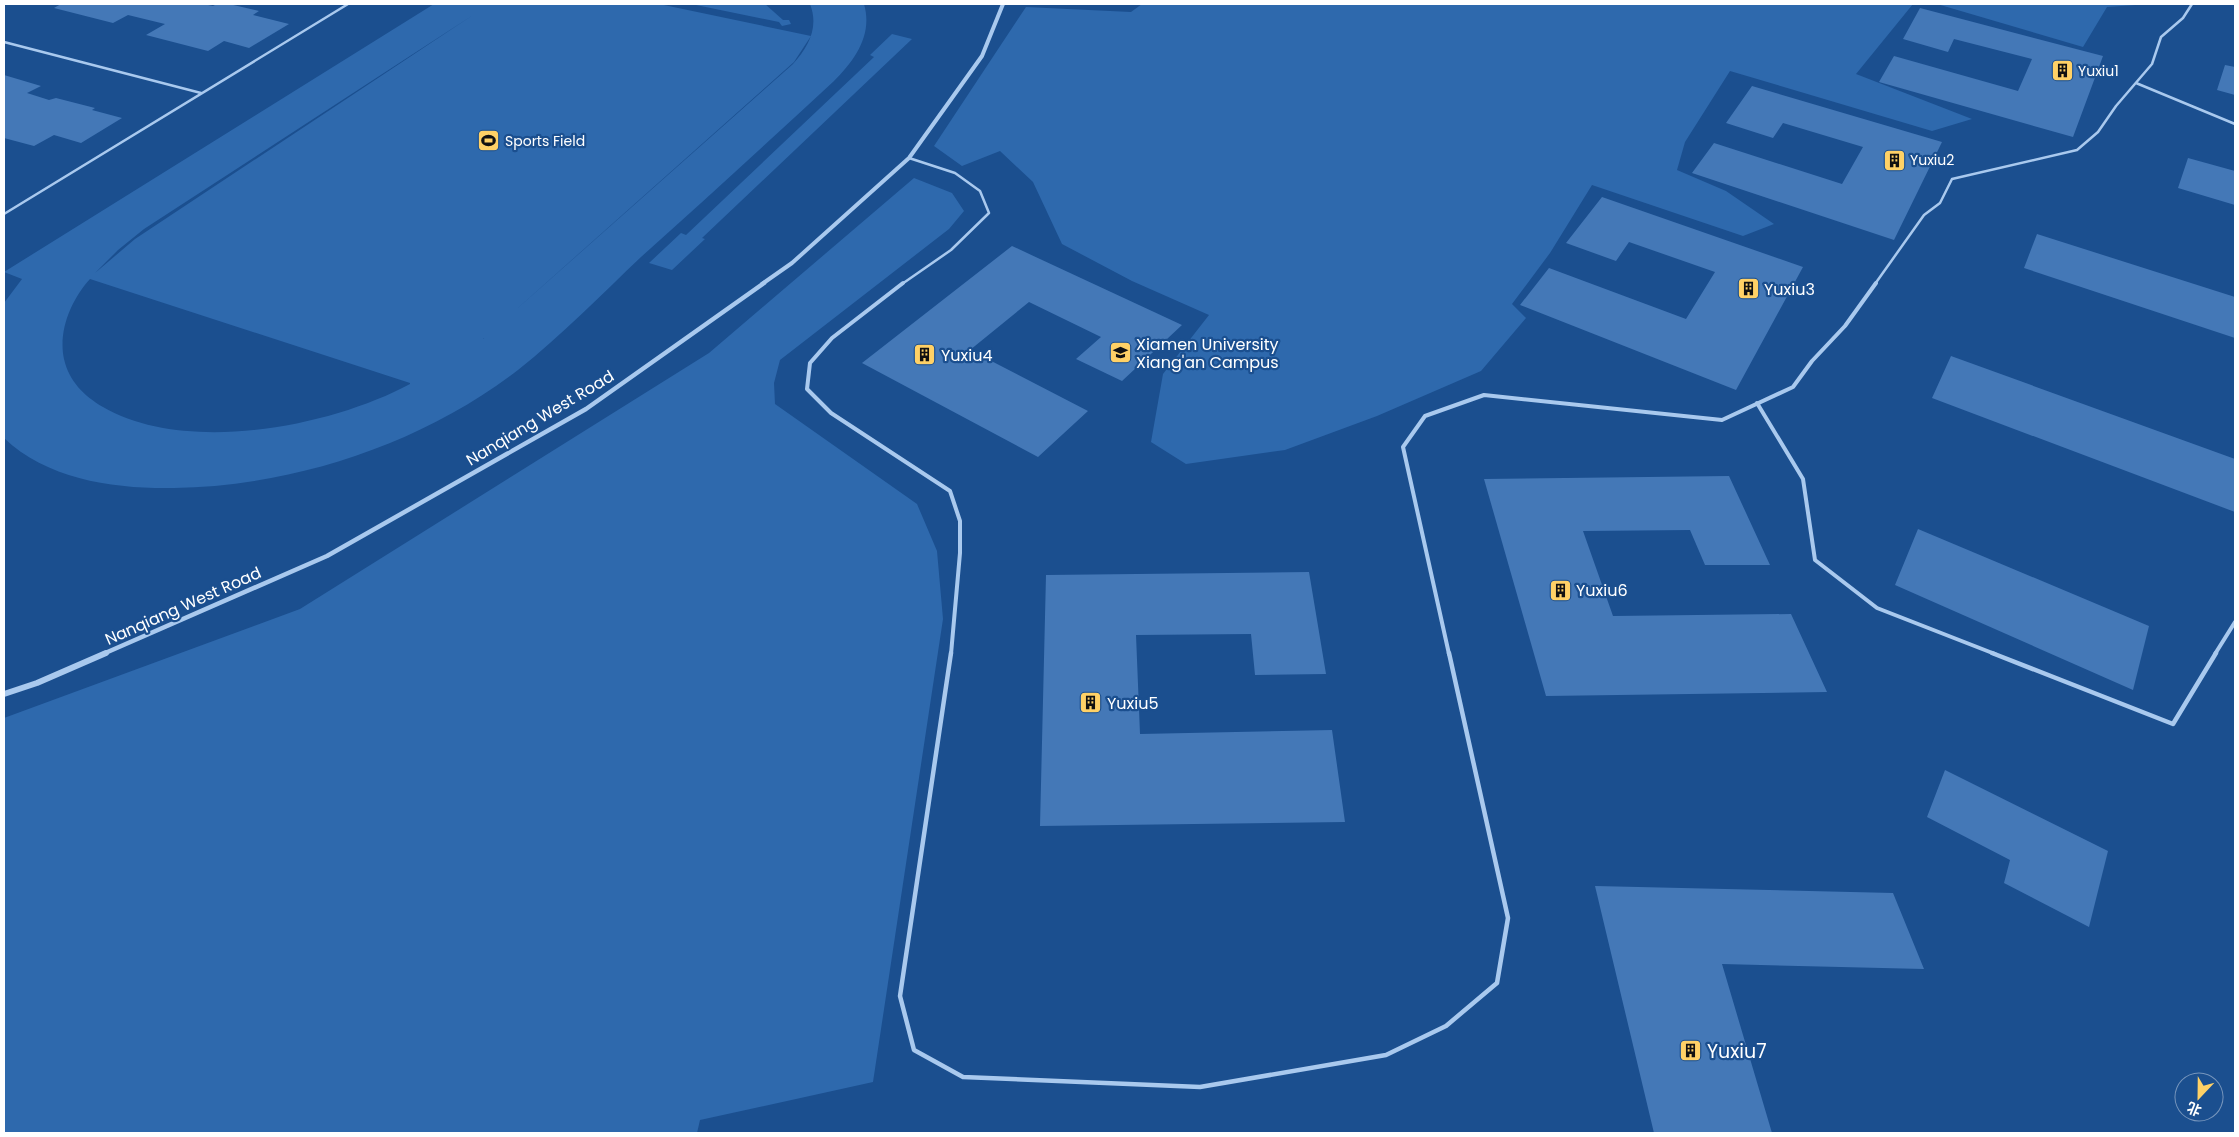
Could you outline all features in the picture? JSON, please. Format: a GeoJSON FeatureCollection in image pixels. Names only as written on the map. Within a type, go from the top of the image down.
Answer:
{"type":"FeatureCollection","features":[{"type":"Feature","properties":{"kind":"street","name":"Nanqiang West Road"},"geometry":{"type":"LineString","coordinates":[[4,694],[37,684],[327,556],[586,408],[792,263],[909,158],[982,56],[1002,4]]}},
{"type":"Feature","properties":{"kind":"lane"},"geometry":{"type":"LineString","coordinates":[[4,214],[348,4]]}},
{"type":"Feature","properties":{"kind":"lane"},"geometry":{"type":"LineString","coordinates":[[909,158],[955,174],[980,191],[989,213],[951,250],[832,338],[810,363],[807,388],[831,414],[950,490],[960,520],[960,553],[949,672],[900,996],[914,1050],[963,1077],[1200,1087],[1386,1055],[1446,1026],[1497,983],[1508,918],[1403,447],[1425,416],[1484,395],[1722,420],[1792,387],[1812,361],[1845,326],[1924,215],[1940,203],[1952,179],[2077,150],[2098,132],[2152,64],[2161,37],[2183,18],[2192,4]]}},
{"type":"Feature","properties":{"kind":"lane"},"geometry":{"type":"LineString","coordinates":[[4,42],[201,93]]}},
{"type":"Feature","properties":{"kind":"lane"},"geometry":{"type":"LineString","coordinates":[[2136,83],[2235,124]]}},
{"type":"Feature","properties":{"kind":"lane"},"geometry":{"type":"LineString","coordinates":[[1757,403],[1803,479],[1815,560],[1877,608],[2174,724],[2235,622]]}},
{"type":"Feature","properties":{"kind":"shaded area"},"geometry":{"type":"Polygon","coordinates":[[[434,4],[659,4],[811,36],[813,12],[810,4],[864,4],[866,26],[864,36],[855,56],[842,73],[550,343],[518,370],[481,396],[441,419],[399,439],[355,456],[311,469],[265,479],[220,485],[174,488],[129,487],[106,484],[62,473],[41,464],[4,438],[4,303],[22,279],[4,272],[434,4]],[[473,15],[144,229],[118,250],[95,273],[135,239],[473,15]],[[810,37],[794,62],[483,339],[793,64],[808,43],[810,37]],[[90,279],[77,296],[65,327],[63,348],[66,367],[78,387],[90,398],[103,407],[137,422],[175,430],[216,432],[258,430],[300,423],[340,412],[377,399],[410,384],[410,383],[90,279]]]}},
{"type":"Feature","properties":{"kind":"shaded area"},"geometry":{"type":"Polygon","coordinates":[[[765,4],[783,20],[789,20],[791,24],[782,26],[779,22],[696,5],[765,4]]]}},
{"type":"Feature","properties":{"kind":"shaded area"},"geometry":{"type":"Polygon","coordinates":[[[1142,4],[1913,4],[1856,74],[1972,119],[1932,131],[1730,71],[1685,142],[1677,170],[1726,191],[1774,224],[1743,236],[1592,185],[1550,253],[1512,304],[1526,318],[1481,371],[1377,416],[1285,450],[1186,464],[1151,442],[1163,374],[1209,315],[1132,281],[1062,244],[1033,182],[1000,151],[962,166],[934,146],[1026,7],[1131,12],[1142,4]]]}},
{"type":"Feature","properties":{"kind":"shaded area"},"geometry":{"type":"Polygon","coordinates":[[[1937,4],[2150,4],[2107,7],[2083,47],[1937,4]]]}},
{"type":"Feature","properties":{"kind":"shaded area"},"geometry":{"type":"Polygon","coordinates":[[[892,34],[912,39],[702,238],[705,239],[672,270],[649,263],[681,233],[686,235],[874,57],[870,55],[892,34]]]}},
{"type":"Feature","properties":{"kind":"shaded area"},"geometry":{"type":"Polygon","coordinates":[[[914,178],[952,193],[964,211],[949,229],[780,360],[774,383],[775,404],[917,504],[937,551],[943,619],[873,1082],[700,1120],[697,1133],[4,1133],[4,718],[300,609],[709,353],[914,178]]]}},
{"type":"Feature","properties":{"kind":"building"},"geometry":{"type":"Polygon","coordinates":[[[61,4],[203,4],[213,6],[229,4],[259,11],[253,15],[289,24],[249,48],[224,41],[208,51],[146,35],[165,24],[128,15],[113,23],[54,8],[61,4]]]}},
{"type":"Feature","properties":{"kind":"building","name":"Yuxiu1"},"geometry":{"type":"Polygon","coordinates":[[[1920,8],[2103,56],[2073,137],[1879,82],[1894,56],[2018,91],[2032,59],[1954,39],[1948,52],[1903,39],[1920,8]]]}},
{"type":"Feature","properties":{"kind":"building"},"geometry":{"type":"Polygon","coordinates":[[[2225,65],[2235,67],[2235,95],[2217,90],[2225,65]]]}},
{"type":"Feature","properties":{"kind":"building"},"geometry":{"type":"Polygon","coordinates":[[[4,75],[41,86],[27,93],[49,100],[56,98],[95,108],[92,110],[122,118],[81,143],[54,135],[34,146],[4,138],[4,75]]]}},
{"type":"Feature","properties":{"kind":"building","name":"Yuxiu2"},"geometry":{"type":"Polygon","coordinates":[[[1752,86],[1942,142],[1894,240],[1692,173],[1714,143],[1842,184],[1863,147],[1783,123],[1773,138],[1726,123],[1752,86]]]}},
{"type":"Feature","properties":{"kind":"building"},"geometry":{"type":"Polygon","coordinates":[[[2188,158],[2235,171],[2235,205],[2178,188],[2188,158]]]}},
{"type":"Feature","properties":{"kind":"building","name":"Yuxiu3"},"geometry":{"type":"Polygon","coordinates":[[[1602,197],[1803,267],[1736,390],[1520,305],[1549,268],[1686,319],[1715,272],[1629,242],[1616,261],[1566,243],[1602,197]]]}},
{"type":"Feature","properties":{"kind":"building"},"geometry":{"type":"Polygon","coordinates":[[[2037,234],[2235,297],[2235,338],[2024,268],[2037,234]]]}},
{"type":"Feature","properties":{"kind":"building","name":"Yuxiu4"},"geometry":{"type":"Polygon","coordinates":[[[1012,246],[1182,325],[1122,381],[1076,359],[1101,337],[1029,302],[970,350],[1088,411],[1038,457],[862,363],[1012,246]]]}},
{"type":"Feature","properties":{"kind":"building"},"geometry":{"type":"Polygon","coordinates":[[[1951,356],[2235,459],[2235,512],[1932,398],[1951,356]]]}},
{"type":"Feature","properties":{"kind":"building","name":"Yuxiu6"},"geometry":{"type":"Polygon","coordinates":[[[1729,476],[1770,565],[1705,565],[1690,530],[1583,531],[1613,616],[1791,614],[1827,692],[1546,696],[1484,479],[1729,476]]]}},
{"type":"Feature","properties":{"kind":"building"},"geometry":{"type":"Polygon","coordinates":[[[1918,529],[2149,626],[2133,690],[1895,585],[1918,529]]]}},
{"type":"Feature","properties":{"kind":"building","name":"Yuxiu5"},"geometry":{"type":"Polygon","coordinates":[[[1309,572],[1326,674],[1255,675],[1251,634],[1136,635],[1140,734],[1332,730],[1345,822],[1040,826],[1046,575],[1309,572]]]}},
{"type":"Feature","properties":{"kind":"building"},"geometry":{"type":"Polygon","coordinates":[[[1945,770],[2108,851],[2089,927],[2004,883],[2010,860],[1927,817],[1945,770]]]}},
{"type":"Feature","properties":{"kind":"building","name":"Yuxiu7"},"geometry":{"type":"Polygon","coordinates":[[[1595,886],[1893,893],[1924,969],[1722,964],[1772,1133],[1654,1133],[1595,886]]]}},
{"type":"Feature","properties":{"kind":"place","name":"Yuxiu1"},"geometry":{"type":"Point","coordinates":[2062,71]}},
{"type":"Feature","properties":{"kind":"place","name":"Sports Field"},"geometry":{"type":"Point","coordinates":[489,141]}},
{"type":"Feature","properties":{"kind":"place","name":"Yuxiu2"},"geometry":{"type":"Point","coordinates":[1894,160]}},
{"type":"Feature","properties":{"kind":"place","name":"Yuxiu3"},"geometry":{"type":"Point","coordinates":[1748,289]}},
{"type":"Feature","properties":{"kind":"place","name":"Xiamen University Xiang'an Campus"},"geometry":{"type":"Point","coordinates":[1120,353]}},
{"type":"Feature","properties":{"kind":"place","name":"Yuxiu4"},"geometry":{"type":"Point","coordinates":[925,355]}},
{"type":"Feature","properties":{"kind":"place","name":"Yuxiu6"},"geometry":{"type":"Point","coordinates":[1560,590]}},
{"type":"Feature","properties":{"kind":"place","name":"Yuxiu5"},"geometry":{"type":"Point","coordinates":[1091,703]}},
{"type":"Feature","properties":{"kind":"place","name":"Yuxiu7"},"geometry":{"type":"Point","coordinates":[1691,1051]}}]}
